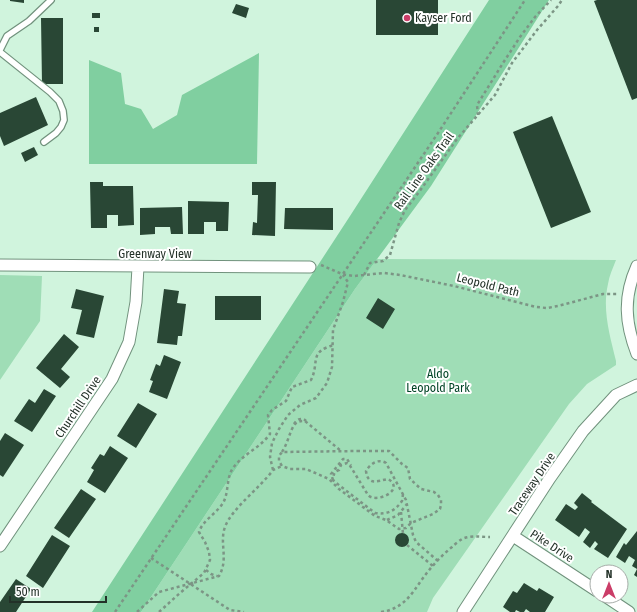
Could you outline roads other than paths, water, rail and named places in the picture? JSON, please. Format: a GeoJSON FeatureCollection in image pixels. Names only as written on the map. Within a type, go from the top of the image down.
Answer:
{"type":"FeatureCollection","features":[{"type":"Feature","properties":{"kind":"street","name":"Greenway View"},"geometry":{"type":"LineString","coordinates":[[0,265],[310,267]]}},
{"type":"Feature","properties":{"kind":"street","name":"Churchill Drive"},"geometry":{"type":"LineString","coordinates":[[0,546],[112,379],[129,342],[136,302],[138,266]]}},
{"type":"Feature","properties":{"kind":"street"},"geometry":{"type":"LineString","coordinates":[[637,266],[628,294],[626,314],[630,336],[637,354]]}},
{"type":"Feature","properties":{"kind":"street","name":"Traceway Drive"},"geometry":{"type":"LineString","coordinates":[[463,612],[583,431],[616,395],[637,385]]}},
{"type":"Feature","properties":{"kind":"street","name":"Pike Drive"},"geometry":{"type":"LineString","coordinates":[[513,536],[589,586]]}},
{"type":"Feature","properties":{"kind":"street"},"geometry":{"type":"LineString","coordinates":[[617,604],[629,612]]}},
{"type":"Feature","properties":{"kind":"lane"},"geometry":{"type":"LineString","coordinates":[[44,142],[56,133],[64,120],[63,111],[59,102],[50,92],[0,51],[7,36],[29,21],[51,0]]}},
{"type":"Feature","properties":{"kind":"place","name":"Kayser Ford"},"geometry":{"type":"Point","coordinates":[407,18]}},
{"type":"Feature","properties":{"kind":"park label","name":"Aldo Leopold Park"},"geometry":{"type":"Point","coordinates":[438,381]}}]}
